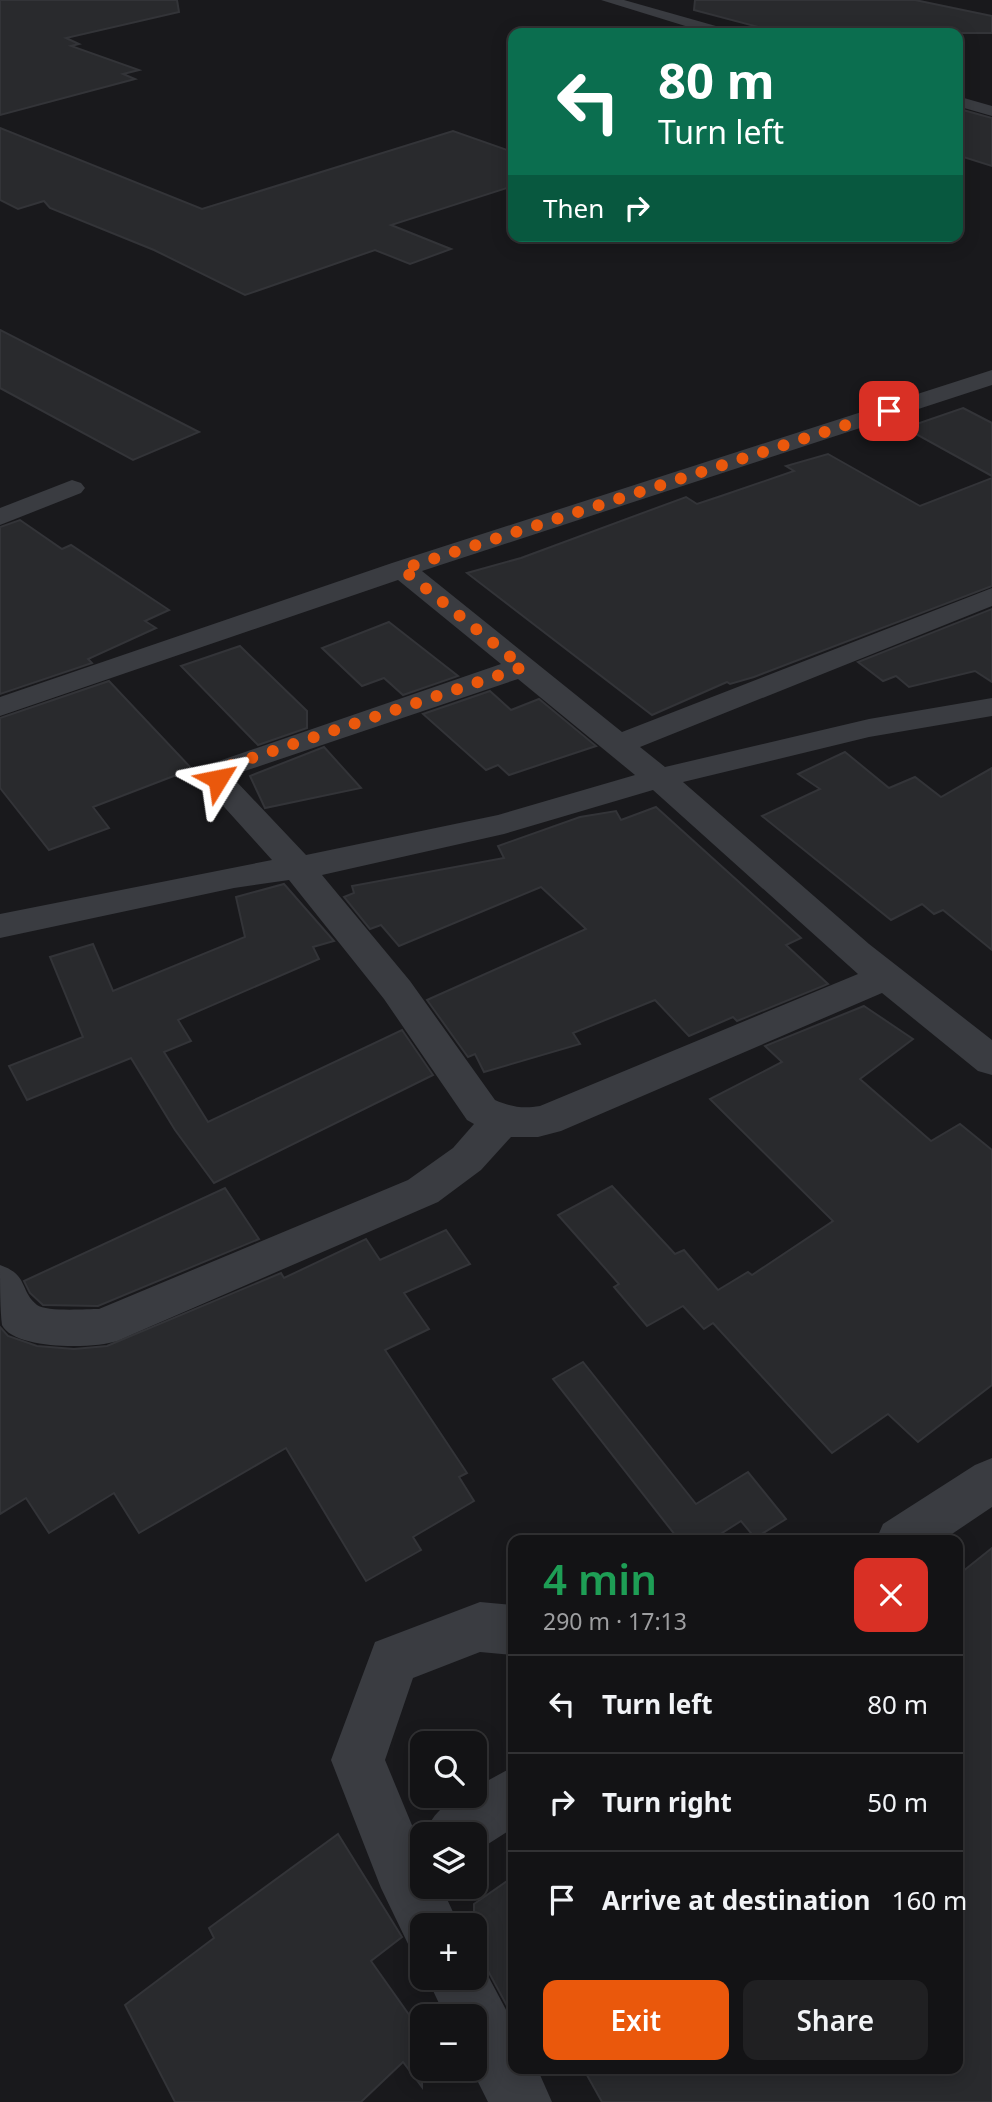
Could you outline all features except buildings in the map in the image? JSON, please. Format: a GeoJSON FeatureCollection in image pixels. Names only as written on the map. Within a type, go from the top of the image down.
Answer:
{"type":"FeatureCollection","features":[{"type":"Feature","properties":{"kind":"street"},"geometry":{"type":"LineString","coordinates":[[608,0],[706,28]]}},
{"type":"Feature","properties":{"kind":"street"},"geometry":{"type":"LineString","coordinates":[[963,103],[992,111]]}},
{"type":"Feature","properties":{"kind":"street"},"geometry":{"type":"LineString","coordinates":[[0,707],[402,569],[992,377]]}},
{"type":"Feature","properties":{"kind":"street"},"geometry":{"type":"LineString","coordinates":[[0,517],[72,488]]}},
{"type":"Feature","properties":{"kind":"street"},"geometry":{"type":"LineString","coordinates":[[402,569],[659,778],[888,977],[992,1061]]}},
{"type":"Feature","properties":{"kind":"street"},"geometry":{"type":"LineString","coordinates":[[618,745],[992,596]]}},
{"type":"Feature","properties":{"kind":"street"},"geometry":{"type":"LineString","coordinates":[[523,667],[231,765],[220,771],[218,779],[223,788],[298,868],[397,990],[481,1110],[501,1121],[525,1125],[547,1120],[823,1001],[888,977]]}},
{"type":"Feature","properties":{"kind":"street"},"geometry":{"type":"LineString","coordinates":[[0,926],[234,877],[298,868],[504,824],[659,778],[869,727],[992,707]]}},
{"type":"Feature","properties":{"kind":"street"},"geometry":{"type":"LineString","coordinates":[[0,1283],[21,1318],[45,1327],[102,1328],[375,1214],[423,1191],[467,1159],[501,1121]]}},
{"type":"Feature","properties":{"kind":"street"},"geometry":{"type":"LineString","coordinates":[[909,1535],[992,1480]]}},
{"type":"Feature","properties":{"kind":"street"},"geometry":{"type":"LineString","coordinates":[[410,1860],[358,1760],[393,1660],[480,1627],[508,1630]]}},
{"type":"Feature","properties":{"kind":"street"},"geometry":{"type":"LineString","coordinates":[[471,1822],[508,1798]]}},
{"type":"Feature","properties":{"kind":"street"},"geometry":{"type":"LineString","coordinates":[[463,1990],[521,2102]]}},
{"type":"Feature","properties":{"kind":"route"},"geometry":{"type":"LineString","coordinates":[[218,779],[220,771],[231,765],[523,667],[402,569],[889,411]]}}]}
